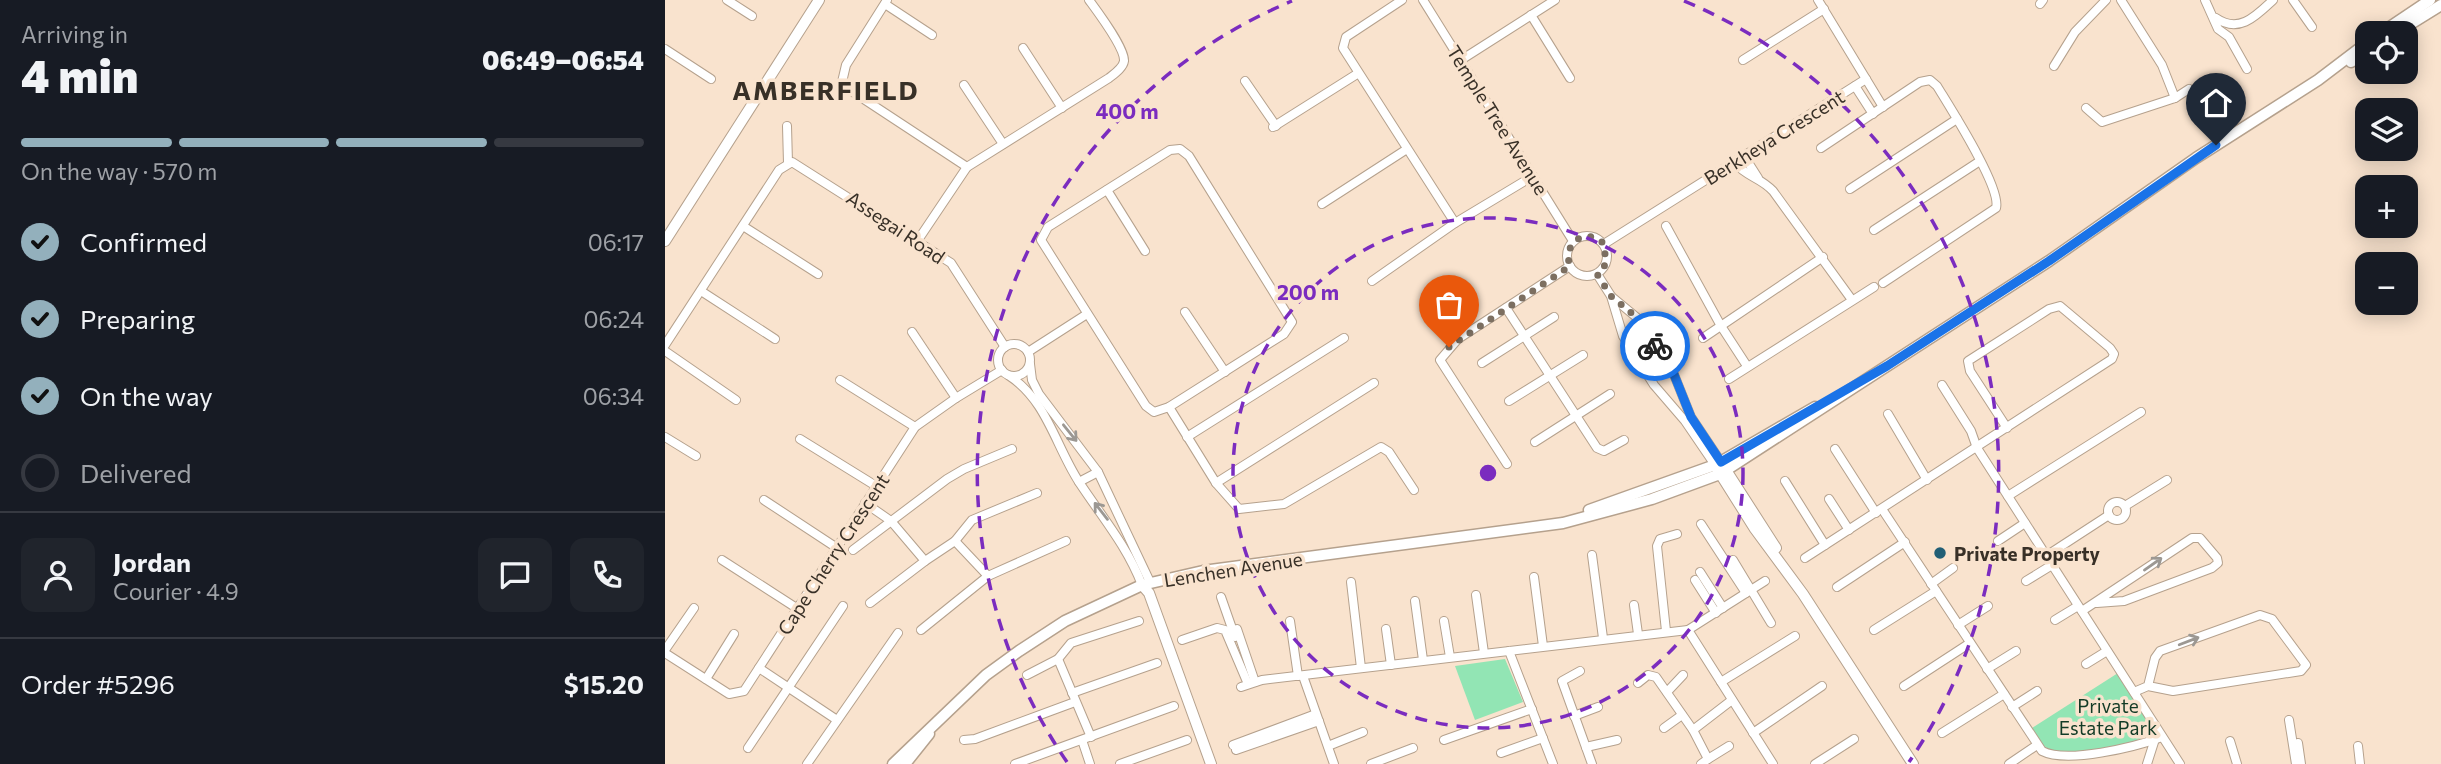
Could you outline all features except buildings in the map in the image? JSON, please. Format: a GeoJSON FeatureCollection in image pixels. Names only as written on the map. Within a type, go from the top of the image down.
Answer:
{"type":"FeatureCollection","features":[{"type":"Feature","properties":{"kind":"main road"},"geometry":{"type":"LineString","coordinates":[[2399,21],[2430,0]]}},
{"type":"Feature","properties":{"kind":"main road"},"geometry":{"type":"LineString","coordinates":[[2415,21],[2441,5]]}},
{"type":"Feature","properties":{"kind":"main road","name":"Lenchen Avenue"},"geometry":{"type":"LineString","coordinates":[[2318,80],[2355,52]]}},
{"type":"Feature","properties":{"kind":"main road","name":"Lenchen Avenue"},"geometry":{"type":"LineString","coordinates":[[893,764],[986,676],[1036,639],[1075,616],[1147,587],[1203,571],[1550,524],[1614,510],[1721,468],[1887,366],[2049,261],[2196,158],[2355,59]]}},
{"type":"Feature","properties":{"kind":"main road","name":"Lenchen Avenue"},"geometry":{"type":"LineString","coordinates":[[905,764],[951,707]]}},
{"type":"Feature","properties":{"kind":"street"},"geometry":{"type":"LineString","coordinates":[[727,0],[752,16]]}},
{"type":"Feature","properties":{"kind":"street"},"geometry":{"type":"LineString","coordinates":[[665,240],[819,0]]}},
{"type":"Feature","properties":{"kind":"street"},"geometry":{"type":"LineString","coordinates":[[918,240],[967,167],[1117,72],[1124,60],[1119,47],[1089,0]]}},
{"type":"Feature","properties":{"kind":"street"},"geometry":{"type":"LineString","coordinates":[[1402,0],[1345,39],[1343,48],[1357,74],[1455,223]]}},
{"type":"Feature","properties":{"kind":"street","name":"Temple Tree Avenue"},"geometry":{"type":"LineString","coordinates":[[1423,0],[1573,241]]}},
{"type":"Feature","properties":{"kind":"street"},"geometry":{"type":"LineString","coordinates":[[1461,60],[1555,0]]}},
{"type":"Feature","properties":{"kind":"street","name":"Berkheya Crescent"},"geometry":{"type":"LineString","coordinates":[[1604,244],[1866,79],[1818,0]]}},
{"type":"Feature","properties":{"kind":"street"},"geometry":{"type":"LineString","coordinates":[[2054,66],[2075,32],[2106,0]]}},
{"type":"Feature","properties":{"kind":"street"},"geometry":{"type":"LineString","coordinates":[[2121,0],[2162,65],[2175,98]]}},
{"type":"Feature","properties":{"kind":"street"},"geometry":{"type":"LineString","coordinates":[[2205,0],[2215,17],[2218,29],[2229,37],[2247,69]]}},
{"type":"Feature","properties":{"kind":"street"},"geometry":{"type":"LineString","coordinates":[[2215,17],[2235,24],[2255,16],[2273,0]]}},
{"type":"Feature","properties":{"kind":"street"},"geometry":{"type":"LineString","coordinates":[[2293,0],[2312,27]]}},
{"type":"Feature","properties":{"kind":"street"},"geometry":{"type":"LineString","coordinates":[[932,34],[886,2],[846,65],[842,78],[844,85],[967,167]]}},
{"type":"Feature","properties":{"kind":"street"},"geometry":{"type":"LineString","coordinates":[[1743,60],[1824,9]]}},
{"type":"Feature","properties":{"kind":"street"},"geometry":{"type":"LineString","coordinates":[[1531,16],[1570,78]]}},
{"type":"Feature","properties":{"kind":"street"},"geometry":{"type":"LineString","coordinates":[[2229,37],[2235,24]]}},
{"type":"Feature","properties":{"kind":"street"},"geometry":{"type":"LineString","coordinates":[[1023,48],[1062,108]]}},
{"type":"Feature","properties":{"kind":"street"},"geometry":{"type":"LineString","coordinates":[[665,49],[711,79]]}},
{"type":"Feature","properties":{"kind":"street"},"geometry":{"type":"LineString","coordinates":[[1245,81],[1274,127],[1357,74]]}},
{"type":"Feature","properties":{"kind":"street"},"geometry":{"type":"LineString","coordinates":[[1866,79],[1883,107]]}},
{"type":"Feature","properties":{"kind":"street"},"geometry":{"type":"LineString","coordinates":[[1821,148],[1920,82],[1930,80],[1957,118],[1980,160],[1997,199],[1996,208],[1883,283]]}},
{"type":"Feature","properties":{"kind":"street"},"geometry":{"type":"LineString","coordinates":[[964,85],[1003,144]]}},
{"type":"Feature","properties":{"kind":"street"},"geometry":{"type":"LineString","coordinates":[[1855,86],[1873,114]]}},
{"type":"Feature","properties":{"kind":"street"},"geometry":{"type":"LineString","coordinates":[[2085,108],[2102,122],[2175,98],[2189,89]]}},
{"type":"Feature","properties":{"kind":"street"},"geometry":{"type":"LineString","coordinates":[[1850,189],[1957,118]]}},
{"type":"Feature","properties":{"kind":"street"},"geometry":{"type":"LineString","coordinates":[[665,345],[779,170],[790,162],[787,126]]}},
{"type":"Feature","properties":{"kind":"street"},"geometry":{"type":"LineString","coordinates":[[1180,149],[1189,156],[1291,320],[1287,332],[1169,407],[1157,412],[1146,406],[1042,244],[1041,237],[1048,227],[1107,190],[1170,150],[1180,149]]}},
{"type":"Feature","properties":{"kind":"street"},"geometry":{"type":"LineString","coordinates":[[1322,204],[1407,149]]}},
{"type":"Feature","properties":{"kind":"street"},"geometry":{"type":"LineString","coordinates":[[1744,156],[1758,178],[1773,191],[1823,257],[1852,300]]}},
{"type":"Feature","properties":{"kind":"street"},"geometry":{"type":"LineString","coordinates":[[1874,230],[1980,160]]}},
{"type":"Feature","properties":{"kind":"street","name":"Assegai Road"},"geometry":{"type":"LineString","coordinates":[[790,162],[918,240],[956,269],[1005,347]]}},
{"type":"Feature","properties":{"kind":"street"},"geometry":{"type":"LineString","coordinates":[[1734,162],[1745,175],[1758,178]]}},
{"type":"Feature","properties":{"kind":"street"},"geometry":{"type":"LineString","coordinates":[[1371,281],[1455,223],[1533,176]]}},
{"type":"Feature","properties":{"kind":"street"},"geometry":{"type":"LineString","coordinates":[[1107,190],[1145,251]]}},
{"type":"Feature","properties":{"kind":"street"},"geometry":{"type":"LineString","coordinates":[[743,226],[818,274]]}},
{"type":"Feature","properties":{"kind":"street"},"geometry":{"type":"LineString","coordinates":[[1666,226],[1721,326],[1747,366]]}},
{"type":"Feature","properties":{"kind":"street"},"geometry":{"type":"LineString","coordinates":[[1584,236],[1594,237],[1604,244],[1606,264],[1597,274],[1579,275],[1570,266],[1568,250],[1573,241],[1584,236]]}},
{"type":"Feature","properties":{"kind":"street"},"geometry":{"type":"LineString","coordinates":[[1703,338],[1823,257]]}},
{"type":"Feature","properties":{"kind":"street"},"geometry":{"type":"LineString","coordinates":[[1507,464],[1440,360],[1454,341],[1570,266]]}},
{"type":"Feature","properties":{"kind":"street"},"geometry":{"type":"LineString","coordinates":[[1597,274],[1611,296],[1620,331],[1645,370],[1721,468]]}},
{"type":"Feature","properties":{"kind":"street"},"geometry":{"type":"LineString","coordinates":[[1729,379],[1874,287]]}},
{"type":"Feature","properties":{"kind":"street"},"geometry":{"type":"LineString","coordinates":[[701,291],[775,339]]}},
{"type":"Feature","properties":{"kind":"street"},"geometry":{"type":"LineString","coordinates":[[1611,296],[1638,317],[1673,372],[1691,417],[1755,529],[1803,594],[1913,764]]}},
{"type":"Feature","properties":{"kind":"street"},"geometry":{"type":"LineString","coordinates":[[1805,558],[1977,448],[2114,357],[2111,348],[2060,306],[2049,309],[1968,361],[1970,372],[2007,428]]}},
{"type":"Feature","properties":{"kind":"street"},"geometry":{"type":"LineString","coordinates":[[1506,308],[1600,450],[1624,440]]}},
{"type":"Feature","properties":{"kind":"street"},"geometry":{"type":"LineString","coordinates":[[1185,312],[1225,372]]}},
{"type":"Feature","properties":{"kind":"street"},"geometry":{"type":"LineString","coordinates":[[1028,352],[1087,314]]}},
{"type":"Feature","properties":{"kind":"street"},"geometry":{"type":"LineString","coordinates":[[1482,363],[1554,317]]}},
{"type":"Feature","properties":{"kind":"street"},"geometry":{"type":"LineString","coordinates":[[912,332],[955,398]]}},
{"type":"Feature","properties":{"kind":"street"},"geometry":{"type":"LineString","coordinates":[[1630,346],[1648,334]]}},
{"type":"Feature","properties":{"kind":"street"},"geometry":{"type":"LineString","coordinates":[[1187,437],[1344,338]]}},
{"type":"Feature","properties":{"kind":"street"},"geometry":{"type":"LineString","coordinates":[[1147,587],[1116,532],[1079,482],[1033,395],[1005,372],[999,358],[1005,347],[1020,345],[1028,352],[1032,380],[1039,394],[1098,471],[1147,587],[1211,764]]}},
{"type":"Feature","properties":{"kind":"street"},"geometry":{"type":"LineString","coordinates":[[665,351],[736,400]]}},
{"type":"Feature","properties":{"kind":"street"},"geometry":{"type":"LineString","coordinates":[[1509,401],[1583,355]]}},
{"type":"Feature","properties":{"kind":"street"},"geometry":{"type":"LineString","coordinates":[[1645,370],[1663,358]]}},
{"type":"Feature","properties":{"kind":"street"},"geometry":{"type":"LineString","coordinates":[[1005,372],[1024,373],[1030,364]]}},
{"type":"Feature","properties":{"kind":"street","name":"Cape Cherry Crescent"},"geometry":{"type":"LineString","coordinates":[[665,651],[729,694],[737,694],[745,689],[915,427],[955,398],[1005,372]]}},
{"type":"Feature","properties":{"kind":"street"},"geometry":{"type":"LineString","coordinates":[[840,380],[915,427]]}},
{"type":"Feature","properties":{"kind":"street"},"geometry":{"type":"LineString","coordinates":[[1216,483],[1374,383]]}},
{"type":"Feature","properties":{"kind":"street"},"geometry":{"type":"LineString","coordinates":[[1942,384],[1971,431],[1977,448],[2134,692],[2159,738],[2180,764]]}},
{"type":"Feature","properties":{"kind":"street"},"geometry":{"type":"LineString","coordinates":[[1535,442],[1610,394]]}},
{"type":"Feature","properties":{"kind":"street"},"geometry":{"type":"LineString","coordinates":[[1169,407],[1216,483],[1239,509],[1281,505],[1373,449],[1383,447],[1414,490]]}},
{"type":"Feature","properties":{"kind":"street"},"geometry":{"type":"LineString","coordinates":[[2008,496],[2141,412]]}},
{"type":"Feature","properties":{"kind":"street"},"geometry":{"type":"LineString","coordinates":[[1888,414],[1927,480]]}},
{"type":"Feature","properties":{"kind":"street"},"geometry":{"type":"LineString","coordinates":[[665,437],[696,457]]}},
{"type":"Feature","properties":{"kind":"street"},"geometry":{"type":"LineString","coordinates":[[800,439],[876,486]]}},
{"type":"Feature","properties":{"kind":"street"},"geometry":{"type":"LineString","coordinates":[[853,550],[964,469],[1012,449]]}},
{"type":"Feature","properties":{"kind":"street"},"geometry":{"type":"LineString","coordinates":[[1835,449],[1879,511],[1905,542],[2037,746],[2055,758],[2074,760],[2128,749],[2159,738]]}},
{"type":"Feature","properties":{"kind":"street"},"geometry":{"type":"LineString","coordinates":[[1079,482],[1098,471]]}},
{"type":"Feature","properties":{"kind":"street"},"geometry":{"type":"LineString","coordinates":[[2046,556],[2109,515],[2111,503],[2120,502],[2125,506],[2167,480]]}},
{"type":"Feature","properties":{"kind":"street"},"geometry":{"type":"LineString","coordinates":[[1785,481],[1825,545]]}},
{"type":"Feature","properties":{"kind":"street"},"geometry":{"type":"LineString","coordinates":[[870,603],[955,541],[977,517],[1037,493]]}},
{"type":"Feature","properties":{"kind":"street"},"geometry":{"type":"LineString","coordinates":[[1829,499],[1849,530]]}},
{"type":"Feature","properties":{"kind":"street"},"geometry":{"type":"LineString","coordinates":[[764,500],[837,548]]}},
{"type":"Feature","properties":{"kind":"street"},"geometry":{"type":"LineString","coordinates":[[866,503],[891,521],[925,561]]}},
{"type":"Feature","properties":{"kind":"street"},"geometry":{"type":"LineString","coordinates":[[1998,541],[2025,523]]}},
{"type":"Feature","properties":{"kind":"street"},"geometry":{"type":"LineString","coordinates":[[1701,524],[1771,623]]}},
{"type":"Feature","properties":{"kind":"street"},"geometry":{"type":"LineString","coordinates":[[1665,631],[1657,546],[1660,539],[1677,534]]}},
{"type":"Feature","properties":{"kind":"street"},"geometry":{"type":"LineString","coordinates":[[2055,620],[2097,603],[2192,538],[2200,538],[2217,558],[2214,567],[2186,578],[2124,601],[2097,603]]}},
{"type":"Feature","properties":{"kind":"street"},"geometry":{"type":"LineString","coordinates":[[955,541],[988,576]]}},
{"type":"Feature","properties":{"kind":"street"},"geometry":{"type":"LineString","coordinates":[[921,630],[988,576],[1066,541]]}},
{"type":"Feature","properties":{"kind":"street"},"geometry":{"type":"LineString","coordinates":[[1837,587],[1905,542]]}},
{"type":"Feature","properties":{"kind":"street"},"geometry":{"type":"LineString","coordinates":[[1595,559],[1606,638]]}},
{"type":"Feature","properties":{"kind":"street"},"geometry":{"type":"LineString","coordinates":[[722,560],[798,609]]}},
{"type":"Feature","properties":{"kind":"street"},"geometry":{"type":"LineString","coordinates":[[1733,560],[1749,591]]}},
{"type":"Feature","properties":{"kind":"street"},"geometry":{"type":"LineString","coordinates":[[2027,581],[2052,565]]}},
{"type":"Feature","properties":{"kind":"street"},"geometry":{"type":"LineString","coordinates":[[1874,630],[1933,587],[1953,568]]}},
{"type":"Feature","properties":{"kind":"street"},"geometry":{"type":"LineString","coordinates":[[1655,569],[1665,631]]}},
{"type":"Feature","properties":{"kind":"street"},"geometry":{"type":"LineString","coordinates":[[1700,572],[1720,611]]}},
{"type":"Feature","properties":{"kind":"street"},"geometry":{"type":"LineString","coordinates":[[1534,577],[1543,646]]}},
{"type":"Feature","properties":{"kind":"street"},"geometry":{"type":"LineString","coordinates":[[1695,580],[1720,611]]}},
{"type":"Feature","properties":{"kind":"street"},"geometry":{"type":"LineString","coordinates":[[1249,684],[1423,660],[1688,630],[1765,581]]}},
{"type":"Feature","properties":{"kind":"street"},"geometry":{"type":"LineString","coordinates":[[1351,582],[1361,668]]}},
{"type":"Feature","properties":{"kind":"street"},"geometry":{"type":"LineString","coordinates":[[1476,595],[1486,653]]}},
{"type":"Feature","properties":{"kind":"street"},"geometry":{"type":"LineString","coordinates":[[1221,597],[1249,684]]}},
{"type":"Feature","properties":{"kind":"street"},"geometry":{"type":"LineString","coordinates":[[1415,601],[1423,660]]}},
{"type":"Feature","properties":{"kind":"street"},"geometry":{"type":"LineString","coordinates":[[1635,605],[1638,634]]}},
{"type":"Feature","properties":{"kind":"street"},"geometry":{"type":"LineString","coordinates":[[748,748],[843,606]]}},
{"type":"Feature","properties":{"kind":"street"},"geometry":{"type":"LineString","coordinates":[[1958,625],[1988,606]]}},
{"type":"Feature","properties":{"kind":"street"},"geometry":{"type":"LineString","coordinates":[[665,651],[694,608]]}},
{"type":"Feature","properties":{"kind":"street"},"geometry":{"type":"LineString","coordinates":[[1483,611],[1486,653]]}},
{"type":"Feature","properties":{"kind":"street"},"geometry":{"type":"LineString","coordinates":[[2134,692],[2148,686],[2173,691],[2301,671],[2306,664],[2272,619],[2260,615],[2160,651],[2155,658],[2148,686]]}},
{"type":"Feature","properties":{"kind":"street"},"geometry":{"type":"LineString","coordinates":[[1232,616],[1249,684]]}},
{"type":"Feature","properties":{"kind":"street"},"geometry":{"type":"LineString","coordinates":[[665,642],[681,617]]}},
{"type":"Feature","properties":{"kind":"street"},"geometry":{"type":"LineString","coordinates":[[1027,675],[1058,659],[1071,643],[1139,621]]}},
{"type":"Feature","properties":{"kind":"street"},"geometry":{"type":"LineString","coordinates":[[1290,621],[1300,676],[1334,764]]}},
{"type":"Feature","properties":{"kind":"street"},"geometry":{"type":"LineString","coordinates":[[1444,621],[1450,657]]}},
{"type":"Feature","properties":{"kind":"street"},"geometry":{"type":"LineString","coordinates":[[1182,640],[1217,628],[1225,629],[1249,684]]}},
{"type":"Feature","properties":{"kind":"street"},"geometry":{"type":"LineString","coordinates":[[1386,629],[1391,664]]}},
{"type":"Feature","properties":{"kind":"street"},"geometry":{"type":"LineString","coordinates":[[1688,630],[1773,764]]}},
{"type":"Feature","properties":{"kind":"street"},"geometry":{"type":"LineString","coordinates":[[807,764],[898,633]]}},
{"type":"Feature","properties":{"kind":"street"},"geometry":{"type":"LineString","coordinates":[[706,679],[734,634]]}},
{"type":"Feature","properties":{"kind":"street"},"geometry":{"type":"LineString","coordinates":[[1721,682],[1795,636]]}},
{"type":"Feature","properties":{"kind":"street"},"geometry":{"type":"LineString","coordinates":[[1904,686],[1970,643]]}},
{"type":"Feature","properties":{"kind":"street"},"geometry":{"type":"LineString","coordinates":[[1510,651],[1553,764]]}},
{"type":"Feature","properties":{"kind":"street"},"geometry":{"type":"LineString","coordinates":[[1987,669],[2016,651]]}},
{"type":"Feature","properties":{"kind":"street"},"geometry":{"type":"LineString","coordinates":[[2086,664],[2107,651]]}},
{"type":"Feature","properties":{"kind":"street"},"geometry":{"type":"LineString","coordinates":[[1058,659],[1074,698],[1086,738],[1090,764]]}},
{"type":"Feature","properties":{"kind":"street"},"geometry":{"type":"LineString","coordinates":[[964,740],[975,739],[1157,663]]}},
{"type":"Feature","properties":{"kind":"street"},"geometry":{"type":"LineString","coordinates":[[759,668],[837,720]]}},
{"type":"Feature","properties":{"kind":"street"},"geometry":{"type":"LineString","coordinates":[[1580,671],[1562,681],[1592,764]]}},
{"type":"Feature","properties":{"kind":"street"},"geometry":{"type":"LineString","coordinates":[[1638,683],[1651,675],[1667,692],[1693,730],[1705,762],[1729,746]]}},
{"type":"Feature","properties":{"kind":"street"},"geometry":{"type":"LineString","coordinates":[[1667,692],[1683,675]]}},
{"type":"Feature","properties":{"kind":"street"},"geometry":{"type":"LineString","coordinates":[[1753,733],[1822,686]]}},
{"type":"Feature","properties":{"kind":"street"},"geometry":{"type":"LineString","coordinates":[[2012,707],[2037,691]]}},
{"type":"Feature","properties":{"kind":"street"},"geometry":{"type":"LineString","coordinates":[[1943,733],[2004,694]]}},
{"type":"Feature","properties":{"kind":"street"},"geometry":{"type":"LineString","coordinates":[[1693,730],[1732,701]]}},
{"type":"Feature","properties":{"kind":"street"},"geometry":{"type":"LineString","coordinates":[[1015,764],[1174,706]]}},
{"type":"Feature","properties":{"kind":"street"},"geometry":{"type":"LineString","coordinates":[[1574,716],[1598,707]]}},
{"type":"Feature","properties":{"kind":"street"},"geometry":{"type":"LineString","coordinates":[[1444,740],[1532,709]]}},
{"type":"Feature","properties":{"kind":"street"},"geometry":{"type":"LineString","coordinates":[[1664,728],[1682,715]]}},
{"type":"Feature","properties":{"kind":"street"},"geometry":{"type":"LineString","coordinates":[[1288,736],[1319,720]]}},
{"type":"Feature","properties":{"kind":"street"},"geometry":{"type":"LineString","coordinates":[[1234,748],[1319,720]]}},
{"type":"Feature","properties":{"kind":"street"},"geometry":{"type":"LineString","coordinates":[[2289,720],[2296,764]]}},
{"type":"Feature","properties":{"kind":"street"},"geometry":{"type":"LineString","coordinates":[[1328,746],[1363,732]]}},
{"type":"Feature","properties":{"kind":"street"},"geometry":{"type":"LineString","coordinates":[[1501,753],[1543,738]]}},
{"type":"Feature","properties":{"kind":"street"},"geometry":{"type":"LineString","coordinates":[[2147,764],[2159,738]]}},
{"type":"Feature","properties":{"kind":"street"},"geometry":{"type":"LineString","coordinates":[[1815,764],[1854,739]]}},
{"type":"Feature","properties":{"kind":"street"},"geometry":{"type":"LineString","coordinates":[[1120,764],[1187,740]]}},
{"type":"Feature","properties":{"kind":"street"},"geometry":{"type":"LineString","coordinates":[[1586,747],[1617,740]]}},
{"type":"Feature","properties":{"kind":"street"},"geometry":{"type":"LineString","coordinates":[[2230,741],[2237,764]]}},
{"type":"Feature","properties":{"kind":"street"},"geometry":{"type":"LineString","coordinates":[[2298,744],[2301,764]]}},
{"type":"Feature","properties":{"kind":"street"},"geometry":{"type":"LineString","coordinates":[[2009,764],[2037,746]]}},
{"type":"Feature","properties":{"kind":"street"},"geometry":{"type":"LineString","coordinates":[[2358,746],[2361,764]]}},
{"type":"Feature","properties":{"kind":"street"},"geometry":{"type":"LineString","coordinates":[[1371,764],[1413,748]]}},
{"type":"Feature","properties":{"kind":"green space"},"geometry":{"type":"Polygon","coordinates":[[[1505,659],[1523,702],[1475,720],[1455,666],[1505,659]]]}},
{"type":"Feature","properties":{"kind":"green space","name":"Private Estate Park"},"geometry":{"type":"Polygon","coordinates":[[[2118,673],[2149,722],[2146,735],[2113,747],[2083,751],[2057,751],[2044,746],[2032,728],[2118,673]]]}},
{"type":"Feature","properties":{"kind":"way so far"},"geometry":{"type":"LineString","coordinates":[[1449,347],[1570,266],[1568,250],[1573,241],[1584,236],[1594,237],[1604,244],[1608,257],[1606,264],[1597,274],[1611,296],[1640,320],[1655,346]]}},
{"type":"Feature","properties":{"kind":"place","name":"Private Property"},"geometry":{"type":"Point","coordinates":[1940,553]}},
{"type":"Feature","properties":{"kind":"district","name":"AMBERFIELD"},"geometry":{"type":"Point","coordinates":[826,89]}},
{"type":"Feature","properties":{"kind":"route"},"geometry":{"type":"LineString","coordinates":[[1655,346],[1673,372],[1691,417],[1721,462],[1887,366],[2049,261],[2216,145]]}}]}
